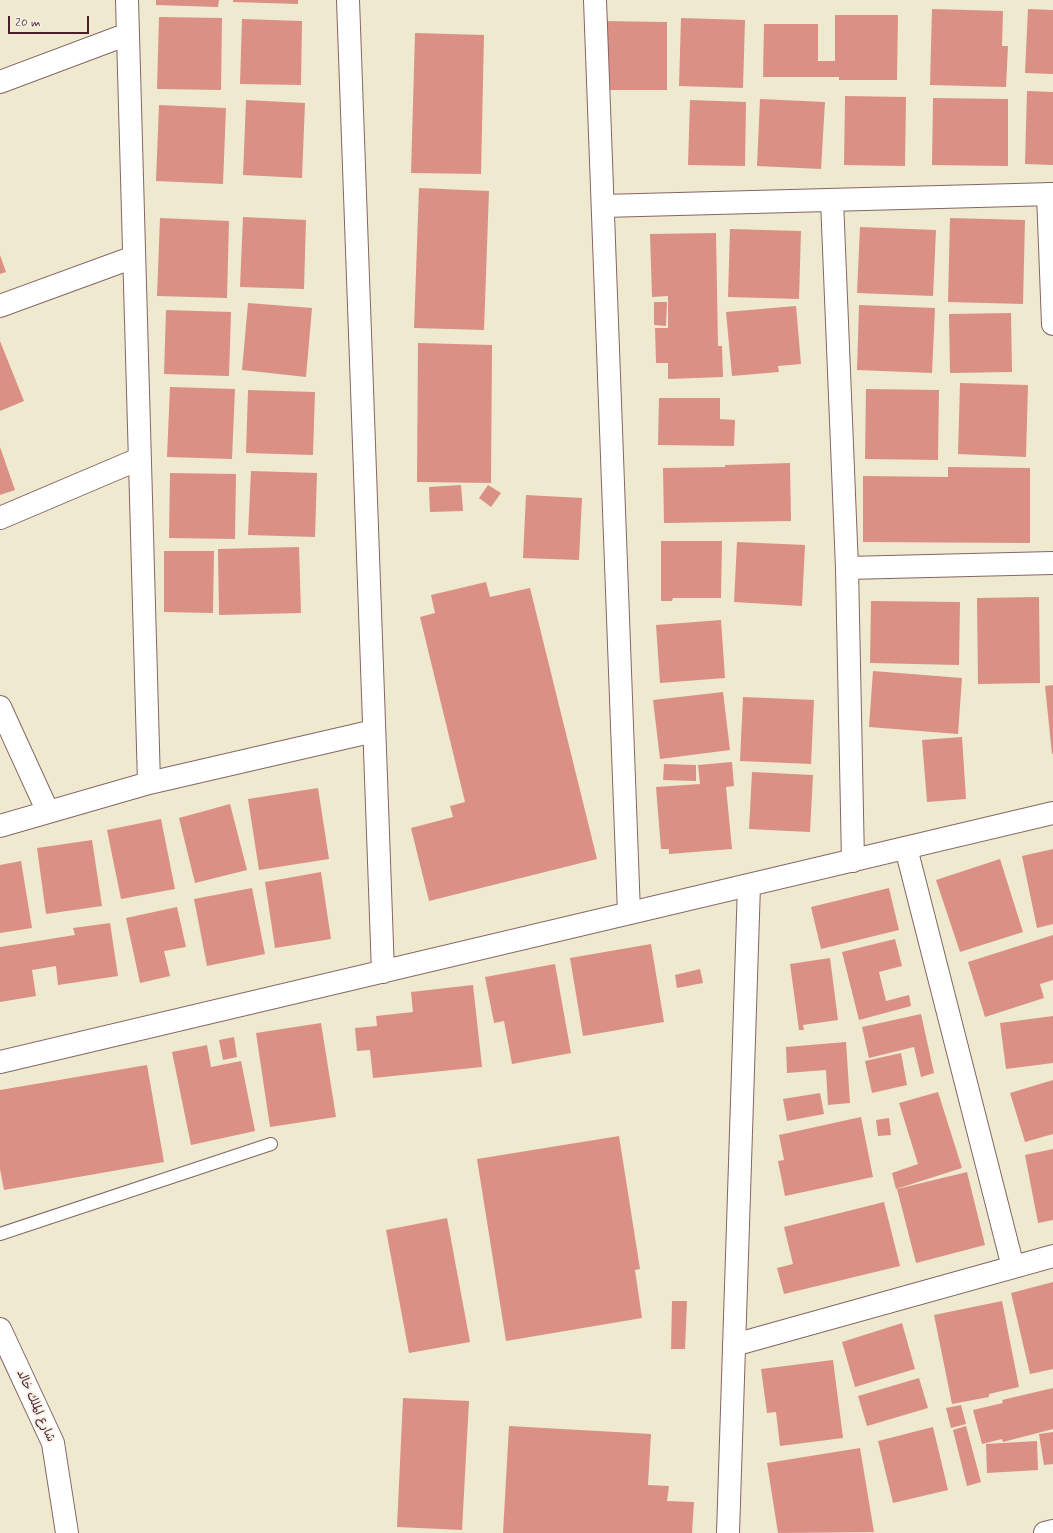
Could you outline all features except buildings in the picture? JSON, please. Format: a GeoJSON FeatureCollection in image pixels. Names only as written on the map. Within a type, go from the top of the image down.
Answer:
{"type":"FeatureCollection","features":[{"type":"Feature","properties":{"kind":"street"},"geometry":{"type":"LineString","coordinates":[[127,0],[149,783]]}},
{"type":"Feature","properties":{"kind":"street"},"geometry":{"type":"LineString","coordinates":[[348,0],[383,972]]}},
{"type":"Feature","properties":{"kind":"street"},"geometry":{"type":"LineString","coordinates":[[595,0],[629,913]]}},
{"type":"Feature","properties":{"kind":"street"},"geometry":{"type":"LineString","coordinates":[[0,82],[128,34]]}},
{"type":"Feature","properties":{"kind":"street"},"geometry":{"type":"LineString","coordinates":[[603,206],[1050,194],[1053,324]]}},
{"type":"Feature","properties":{"kind":"street"},"geometry":{"type":"LineString","coordinates":[[832,200],[847,568],[853,861]]}},
{"type":"Feature","properties":{"kind":"street"},"geometry":{"type":"LineString","coordinates":[[0,306],[134,258]]}},
{"type":"Feature","properties":{"kind":"street"},"geometry":{"type":"LineString","coordinates":[[0,518],[139,459]]}},
{"type":"Feature","properties":{"kind":"street"},"geometry":{"type":"LineString","coordinates":[[847,568],[1053,563]]}},
{"type":"Feature","properties":{"kind":"street"},"geometry":{"type":"LineString","coordinates":[[0,707],[48,812]]}},
{"type":"Feature","properties":{"kind":"street"},"geometry":{"type":"LineString","coordinates":[[0,826],[149,783],[374,731]]}},
{"type":"Feature","properties":{"kind":"street"},"geometry":{"type":"LineString","coordinates":[[0,1062],[1053,813]]}},
{"type":"Feature","properties":{"kind":"street"},"geometry":{"type":"LineString","coordinates":[[906,848],[1013,1267]]}},
{"type":"Feature","properties":{"kind":"street"},"geometry":{"type":"LineString","coordinates":[[728,1533],[749,885]]}},
{"type":"Feature","properties":{"kind":"street"},"geometry":{"type":"LineString","coordinates":[[734,1345],[1053,1256]]}},
{"type":"Feature","properties":{"kind":"street","name":"شارع الملك خالد"},"geometry":{"type":"LineString","coordinates":[[0,1329],[53,1442],[67,1533]]}},
{"type":"Feature","properties":{"kind":"street"},"geometry":{"type":"LineString","coordinates":[[1045,1533],[1053,1531]]}},
{"type":"Feature","properties":{"kind":"lane"},"geometry":{"type":"LineString","coordinates":[[0,1234],[271,1144]]}}]}
